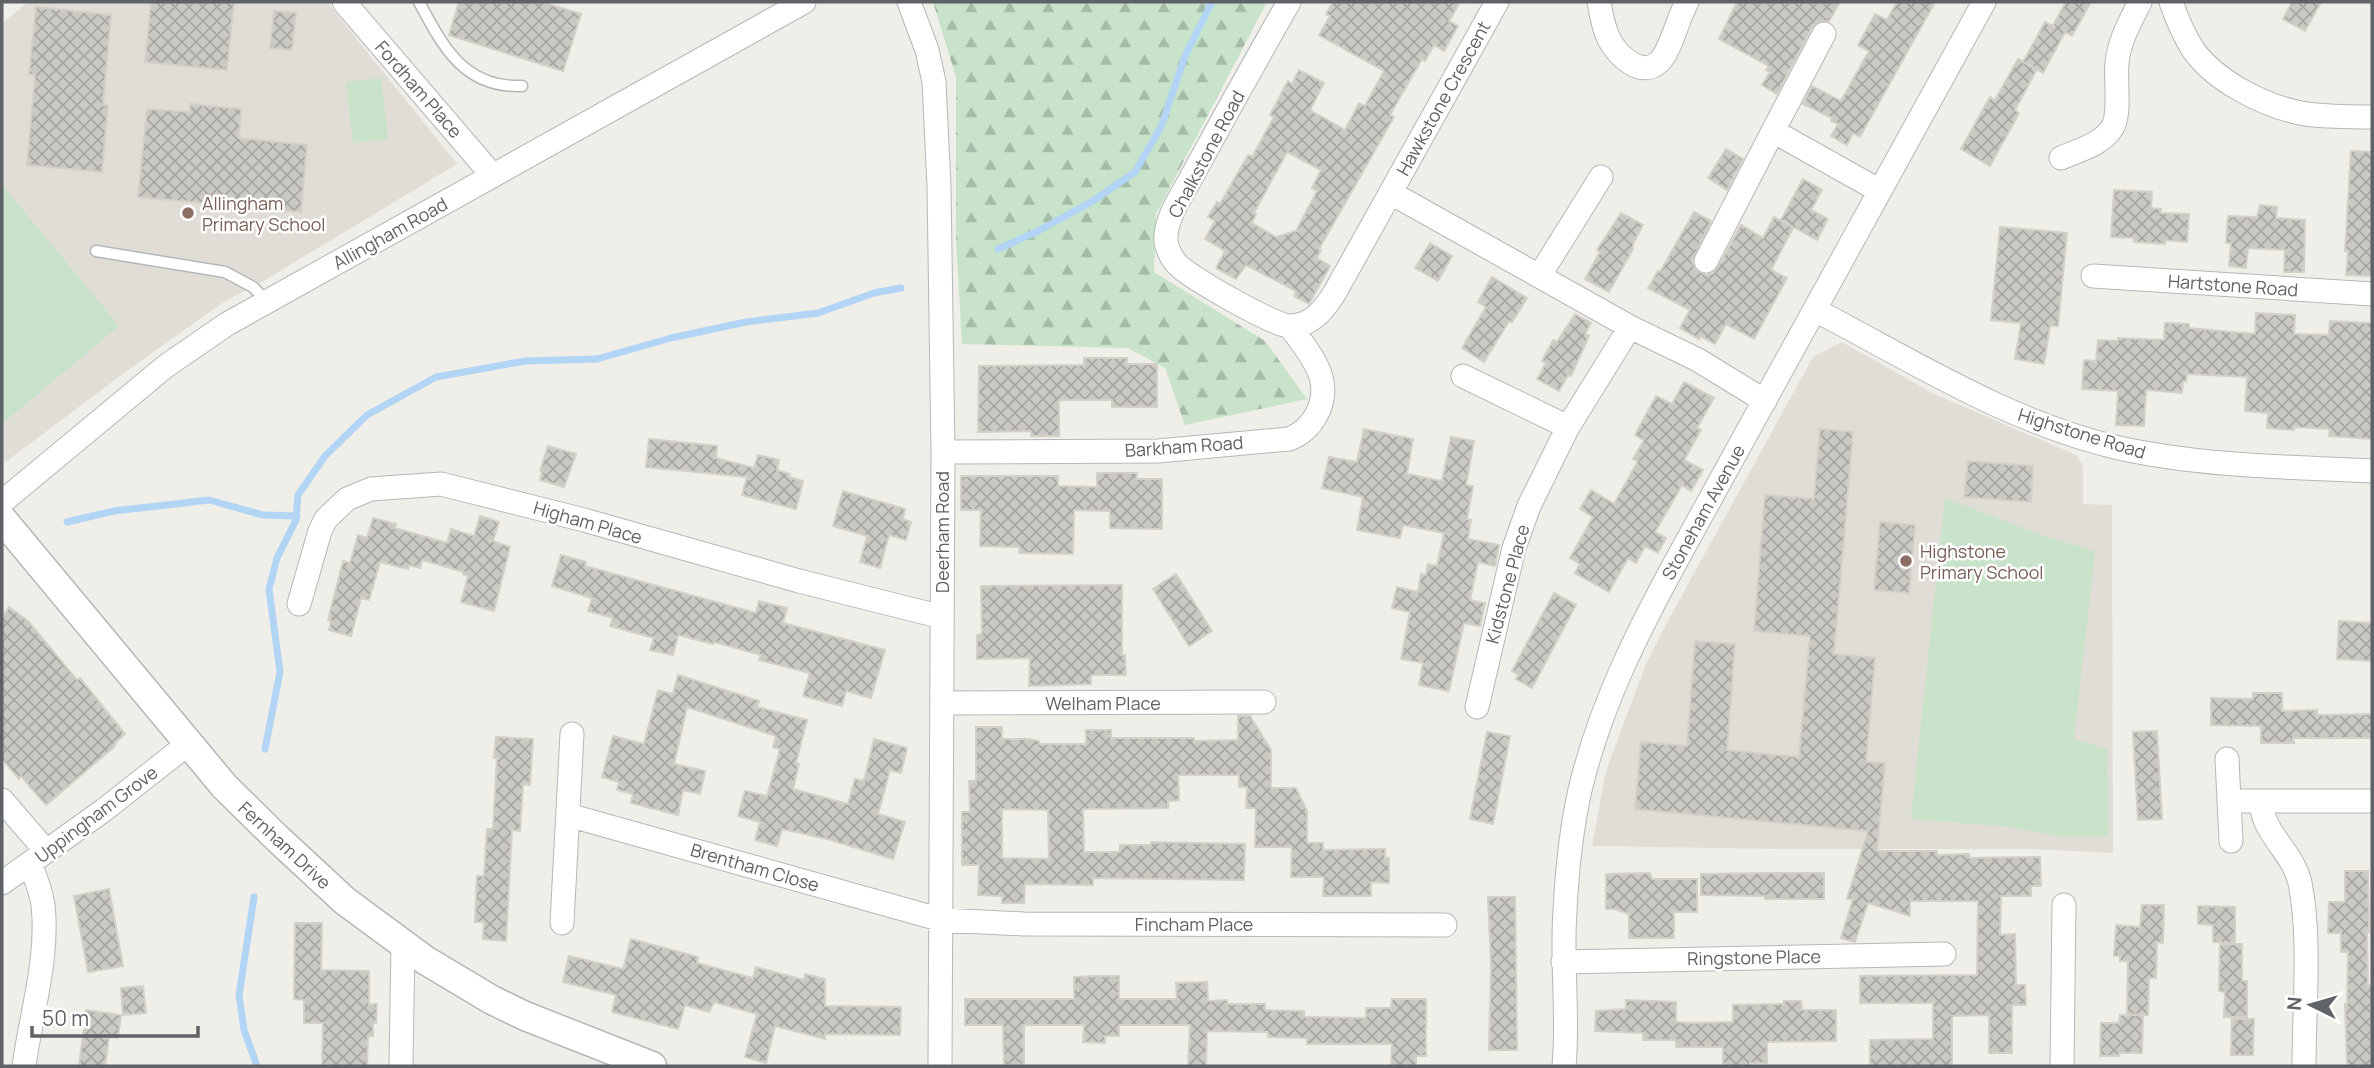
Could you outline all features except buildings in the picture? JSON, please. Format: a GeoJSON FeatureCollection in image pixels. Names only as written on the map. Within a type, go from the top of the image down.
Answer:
{"type":"FeatureCollection","features":[{"type":"Feature","properties":{"kind":"street","name":"Fordham Place"},"geometry":{"type":"LineString","coordinates":[[344,2],[494,176]]}},
{"type":"Feature","properties":{"kind":"street","name":"Allingham Road"},"geometry":{"type":"LineString","coordinates":[[2,502],[166,366],[218,330],[804,2]]}},
{"type":"Feature","properties":{"kind":"street","name":"Deerham Road"},"geometry":{"type":"LineString","coordinates":[[909,2],[924,41],[934,82],[939,186],[943,452],[940,1066]]}},
{"type":"Feature","properties":{"kind":"street","name":"Chalkstone Road"},"geometry":{"type":"LineString","coordinates":[[1289,2],[1179,201],[1168,224],[1166,236],[1172,257],[1192,276],[1267,318],[1290,326]]}},
{"type":"Feature","properties":{"kind":"street","name":"Hawkstone Crescent"},"geometry":{"type":"LineString","coordinates":[[1497,2],[1391,193],[1630,327],[1698,360],[1765,401]]}},
{"type":"Feature","properties":{"kind":"street"},"geometry":{"type":"LineString","coordinates":[[1599,2],[1609,41],[1618,53],[1638,67],[1648,68],[1660,61],[1685,7]]}},
{"type":"Feature","properties":{"kind":"street","name":"Stoneham Avenue"},"geometry":{"type":"LineString","coordinates":[[1564,1066],[1563,962],[1569,852],[1581,787],[1598,727],[1635,638],[1984,2]]}},
{"type":"Feature","properties":{"kind":"street"},"geometry":{"type":"LineString","coordinates":[[2061,158],[2099,142],[2112,129],[2118,117],[2116,75],[2121,41],[2140,2]]}},
{"type":"Feature","properties":{"kind":"street"},"geometry":{"type":"LineString","coordinates":[[2171,2],[2181,29],[2195,52],[2211,69],[2234,85],[2277,107],[2298,113],[2372,117]]}},
{"type":"Feature","properties":{"kind":"street"},"geometry":{"type":"LineString","coordinates":[[1706,261],[1824,34]]}},
{"type":"Feature","properties":{"kind":"street"},"geometry":{"type":"LineString","coordinates":[[1773,131],[1880,191]]}},
{"type":"Feature","properties":{"kind":"street"},"geometry":{"type":"LineString","coordinates":[[1540,275],[1601,177]]}},
{"type":"Feature","properties":{"kind":"street"},"geometry":{"type":"LineString","coordinates":[[1290,326],[1308,322],[1321,313],[1391,193]]}},
{"type":"Feature","properties":{"kind":"street","name":"Hartstone Road"},"geometry":{"type":"LineString","coordinates":[[2094,276],[2372,294]]}},
{"type":"Feature","properties":{"kind":"street","name":"Highstone Road"},"geometry":{"type":"LineString","coordinates":[[1815,310],[2007,410],[2117,447],[2171,457],[2372,471]]}},
{"type":"Feature","properties":{"kind":"street","name":"Barkham Road"},"geometry":{"type":"LineString","coordinates":[[943,452],[1158,451],[1289,439],[1302,434],[1312,424],[1321,401],[1321,378],[1305,347],[1290,326]]}},
{"type":"Feature","properties":{"kind":"street","name":"Kidstone Place"},"geometry":{"type":"LineString","coordinates":[[1478,707],[1492,636],[1518,532],[1568,427],[1630,327]]}},
{"type":"Feature","properties":{"kind":"street"},"geometry":{"type":"LineString","coordinates":[[1463,376],[1568,427]]}},
{"type":"Feature","properties":{"kind":"street","name":"Higham Place"},"geometry":{"type":"LineString","coordinates":[[299,604],[320,531],[326,519],[347,499],[371,489],[441,484],[942,617]]}},
{"type":"Feature","properties":{"kind":"street","name":"Fernham Drive"},"geometry":{"type":"LineString","coordinates":[[2,519],[225,787],[345,901],[425,960],[492,1000],[525,1016],[652,1066]]}},
{"type":"Feature","properties":{"kind":"street","name":"Welham Place"},"geometry":{"type":"LineString","coordinates":[[942,703],[1264,702]]}},
{"type":"Feature","properties":{"kind":"street"},"geometry":{"type":"LineString","coordinates":[[562,923],[572,734]]}},
{"type":"Feature","properties":{"kind":"street","name":"Uppingham Grove"},"geometry":{"type":"LineString","coordinates":[[2,883],[104,810],[189,743]]}},
{"type":"Feature","properties":{"kind":"street"},"geometry":{"type":"LineString","coordinates":[[2227,759],[2231,841]]}},
{"type":"Feature","properties":{"kind":"street"},"geometry":{"type":"LineString","coordinates":[[2,800],[38,857],[43,903],[42,955],[24,1066]]}},
{"type":"Feature","properties":{"kind":"street"},"geometry":{"type":"LineString","coordinates":[[2230,801],[2372,801]]}},
{"type":"Feature","properties":{"kind":"street"},"geometry":{"type":"LineString","coordinates":[[2261,801],[2261,814],[2266,826],[2294,866],[2299,880],[2305,950],[2304,1066]]}},
{"type":"Feature","properties":{"kind":"street","name":"Brentham Close"},"geometry":{"type":"LineString","coordinates":[[568,815],[942,920]]}},
{"type":"Feature","properties":{"kind":"street"},"geometry":{"type":"LineString","coordinates":[[2062,1066],[2064,905]]}},
{"type":"Feature","properties":{"kind":"street","name":"Fincham Place"},"geometry":{"type":"LineString","coordinates":[[942,920],[1024,924],[1446,925]]}},
{"type":"Feature","properties":{"kind":"street"},"geometry":{"type":"LineString","coordinates":[[401,1066],[402,944]]}},
{"type":"Feature","properties":{"kind":"street","name":"Ringstone Place"},"geometry":{"type":"LineString","coordinates":[[1563,962],[1944,954]]}},
{"type":"Feature","properties":{"kind":"lane"},"geometry":{"type":"LineString","coordinates":[[419,2],[439,39],[468,72],[503,87],[522,86]]}},
{"type":"Feature","properties":{"kind":"lane"},"geometry":{"type":"LineString","coordinates":[[96,251],[225,272],[253,287],[267,301]]}},
{"type":"Feature","properties":{"kind":"shaded area","name":"Allingham Primary School"},"geometry":{"type":"Polygon","coordinates":[[[28,2],[327,2],[457,164],[262,282],[225,301],[7,461],[2,459],[2,24],[28,2]]]}},
{"type":"Feature","properties":{"kind":"shaded area","name":"Highstone Primary School"},"geometry":{"type":"Polygon","coordinates":[[[1842,342],[1934,394],[2076,455],[2083,466],[2083,504],[2112,505],[2113,853],[2033,849],[1592,846],[1606,771],[1646,664],[1813,357],[1842,342]]]}},
{"type":"Feature","properties":{"kind":"green space"},"geometry":{"type":"Polygon","coordinates":[[[933,2],[1267,2],[1156,214],[1154,272],[1265,341],[1307,399],[1185,425],[1165,368],[1128,348],[962,344],[956,240],[956,77],[933,2]]]}},
{"type":"Feature","properties":{"kind":"green space"},"geometry":{"type":"Polygon","coordinates":[[[381,78],[388,139],[353,143],[346,82],[381,78]]]}},
{"type":"Feature","properties":{"kind":"green space"},"geometry":{"type":"Polygon","coordinates":[[[2,185],[119,326],[2,424],[2,185]]]}},
{"type":"Feature","properties":{"kind":"green space"},"geometry":{"type":"Polygon","coordinates":[[[1945,498],[2043,536],[2095,551],[2074,739],[2107,749],[2108,837],[2057,836],[2010,827],[1911,819],[1945,498]]]}},
{"type":"Feature","properties":{"kind":"waterway"},"geometry":{"type":"LineString","coordinates":[[998,249],[1093,201],[1135,172],[1161,127],[1185,56],[1212,2]]}},
{"type":"Feature","properties":{"kind":"waterway"},"geometry":{"type":"LineString","coordinates":[[265,749],[280,672],[269,589],[277,558],[296,520],[298,495],[325,456],[367,415],[436,377],[525,361],[597,359],[671,338],[746,322],[818,313],[874,293],[901,288]]}},
{"type":"Feature","properties":{"kind":"waterway"},"geometry":{"type":"LineString","coordinates":[[67,522],[114,511],[209,500],[263,515],[297,516]]}},
{"type":"Feature","properties":{"kind":"waterway"},"geometry":{"type":"LineString","coordinates":[[254,897],[239,995],[244,1030],[257,1066]]}},
{"type":"Feature","properties":{"kind":"place","name":"Allingham Primary School"},"geometry":{"type":"Point","coordinates":[188,213]}},
{"type":"Feature","properties":{"kind":"place","name":"Highstone Primary School"},"geometry":{"type":"Point","coordinates":[1906,561]}}]}
